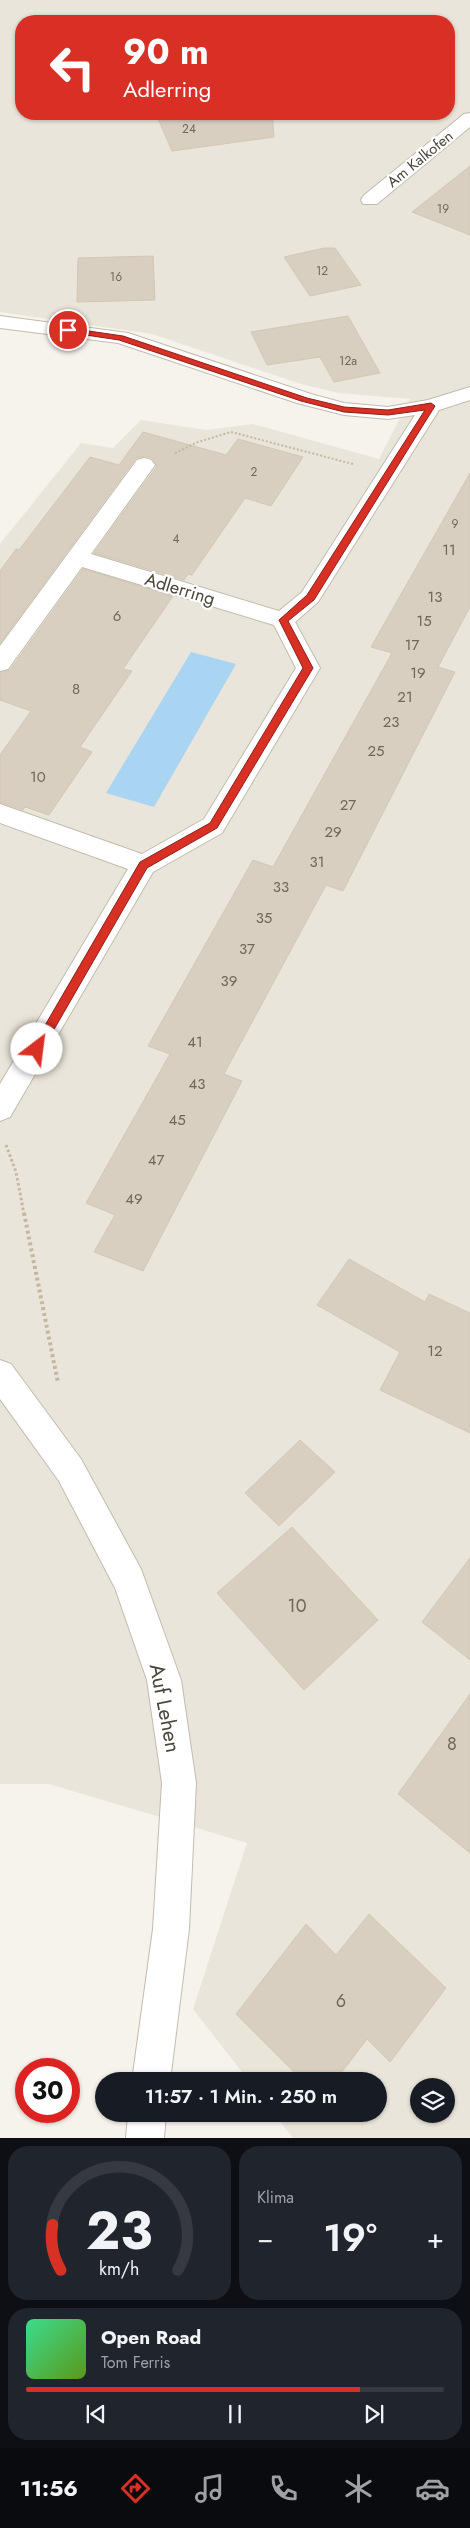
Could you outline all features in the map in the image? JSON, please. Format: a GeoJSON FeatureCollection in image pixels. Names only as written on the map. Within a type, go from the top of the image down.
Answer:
{"type":"FeatureCollection","features":[{"type":"Feature","properties":{"kind":"street","name":"Am Kalkofen"},"geometry":{"type":"LineString","coordinates":[[370,200],[470,118]]}},
{"type":"Feature","properties":{"kind":"street"},"geometry":{"type":"LineString","coordinates":[[0,322],[120,337],[304,400],[344,409],[388,413],[431,406],[470,393]]}},
{"type":"Feature","properties":{"kind":"street"},"geometry":{"type":"LineString","coordinates":[[0,1109],[144,865],[213,826],[308,668],[283,620],[310,597],[431,406]]}},
{"type":"Feature","properties":{"kind":"street"},"geometry":{"type":"LineString","coordinates":[[0,663],[144,465]]}},
{"type":"Feature","properties":{"kind":"street","name":"Adlerring"},"geometry":{"type":"LineString","coordinates":[[77,558],[283,620]]}},
{"type":"Feature","properties":{"kind":"street"},"geometry":{"type":"LineString","coordinates":[[0,813],[144,865]]}},
{"type":"Feature","properties":{"kind":"street","name":"Auf Lehen"},"geometry":{"type":"LineString","coordinates":[[0,1374],[70,1470],[128,1580],[164,1680],[179,1782],[171,1929],[152,2072]]}},
{"type":"Feature","properties":{"kind":"street"},"geometry":{"type":"LineString","coordinates":[[145,2138],[146,2122]]}},
{"type":"Feature","properties":{"kind":"path"},"geometry":{"type":"LineString","coordinates":[[144,465],[163,461],[178,450],[231,432],[387,474]]}},
{"type":"Feature","properties":{"kind":"path"},"geometry":{"type":"LineString","coordinates":[[3,1137],[16,1172],[59,1390]]}},
{"type":"Feature","properties":{"kind":"shaded area"},"geometry":{"type":"Polygon","coordinates":[[[0,0],[470,0],[470,2138],[293,2138],[280,2122],[387,2122],[387,2072],[242,2072],[193,2009],[247,1843],[49,1784],[0,1784],[0,544],[81,443],[113,448],[141,420],[206,430],[253,424],[379,459],[410,399],[339,393],[301,384],[152,334],[0,312],[0,0]]]}},
{"type":"Feature","properties":{"kind":"water"},"geometry":{"type":"Polygon","coordinates":[[[191,652],[236,664],[154,807],[106,793],[191,652]]]}},
{"type":"Feature","properties":{"kind":"building"},"geometry":{"type":"Polygon","coordinates":[[[159,120],[273,120],[274,137],[172,151],[159,120]]]}},
{"type":"Feature","properties":{"kind":"building"},"geometry":{"type":"Polygon","coordinates":[[[470,166],[470,235],[412,212],[436,193],[470,166]]]}},
{"type":"Feature","properties":{"kind":"building"},"geometry":{"type":"Polygon","coordinates":[[[324,248],[335,248],[361,285],[310,296],[284,257],[324,248]]]}},
{"type":"Feature","properties":{"kind":"building"},"geometry":{"type":"Polygon","coordinates":[[[153,256],[155,300],[77,302],[78,258],[153,256]]]}},
{"type":"Feature","properties":{"kind":"building"},"geometry":{"type":"Polygon","coordinates":[[[348,316],[380,373],[334,382],[320,357],[267,365],[251,332],[348,316]]]}},
{"type":"Feature","properties":{"kind":"building"},"geometry":{"type":"Polygon","coordinates":[[[143,432],[226,455],[238,439],[303,457],[271,506],[245,498],[192,575],[188,574],[184,580],[94,553],[157,466],[152,458],[145,456],[136,458],[0,643],[0,571],[16,549],[19,550],[90,457],[119,465],[143,432]]]}},
{"type":"Feature","properties":{"kind":"building"},"geometry":{"type":"Polygon","coordinates":[[[470,473],[470,607],[438,667],[455,672],[343,891],[326,885],[224,1074],[242,1081],[143,1271],[94,1252],[115,1215],[86,1203],[170,1054],[148,1046],[253,860],[273,867],[392,653],[371,647],[470,473]]]}},
{"type":"Feature","properties":{"kind":"building"},"geometry":{"type":"Polygon","coordinates":[[[83,569],[173,596],[123,669],[132,671],[80,747],[92,752],[49,815],[25,807],[23,810],[0,802],[0,755],[31,711],[0,700],[0,673],[10,670],[83,569]]]}},
{"type":"Feature","properties":{"kind":"building"},"geometry":{"type":"Polygon","coordinates":[[[349,1259],[425,1302],[429,1294],[470,1313],[470,1433],[380,1390],[400,1352],[317,1305],[349,1259]]]}},
{"type":"Feature","properties":{"kind":"building"},"geometry":{"type":"Polygon","coordinates":[[[300,1440],[335,1472],[279,1526],[245,1493],[300,1440]]]}},
{"type":"Feature","properties":{"kind":"building"},"geometry":{"type":"Polygon","coordinates":[[[292,1527],[378,1620],[304,1690],[217,1593],[292,1527]]]}},
{"type":"Feature","properties":{"kind":"building"},"geometry":{"type":"Polygon","coordinates":[[[470,1558],[470,1660],[422,1622],[470,1558]]]}},
{"type":"Feature","properties":{"kind":"building"},"geometry":{"type":"Polygon","coordinates":[[[470,1694],[470,1853],[398,1794],[470,1694]]]}},
{"type":"Feature","properties":{"kind":"building"},"geometry":{"type":"Polygon","coordinates":[[[369,1914],[446,1988],[390,2062],[367,2039],[342,2072],[294,2072],[236,2014],[306,1924],[336,1955],[369,1914]]]}},
{"type":"Feature","properties":{"kind":"route"},"geometry":{"type":"LineString","coordinates":[[37,1049],[144,865],[213,826],[308,668],[283,620],[310,597],[431,406],[388,413],[344,409],[304,400],[120,337],[68,330]]}}]}
